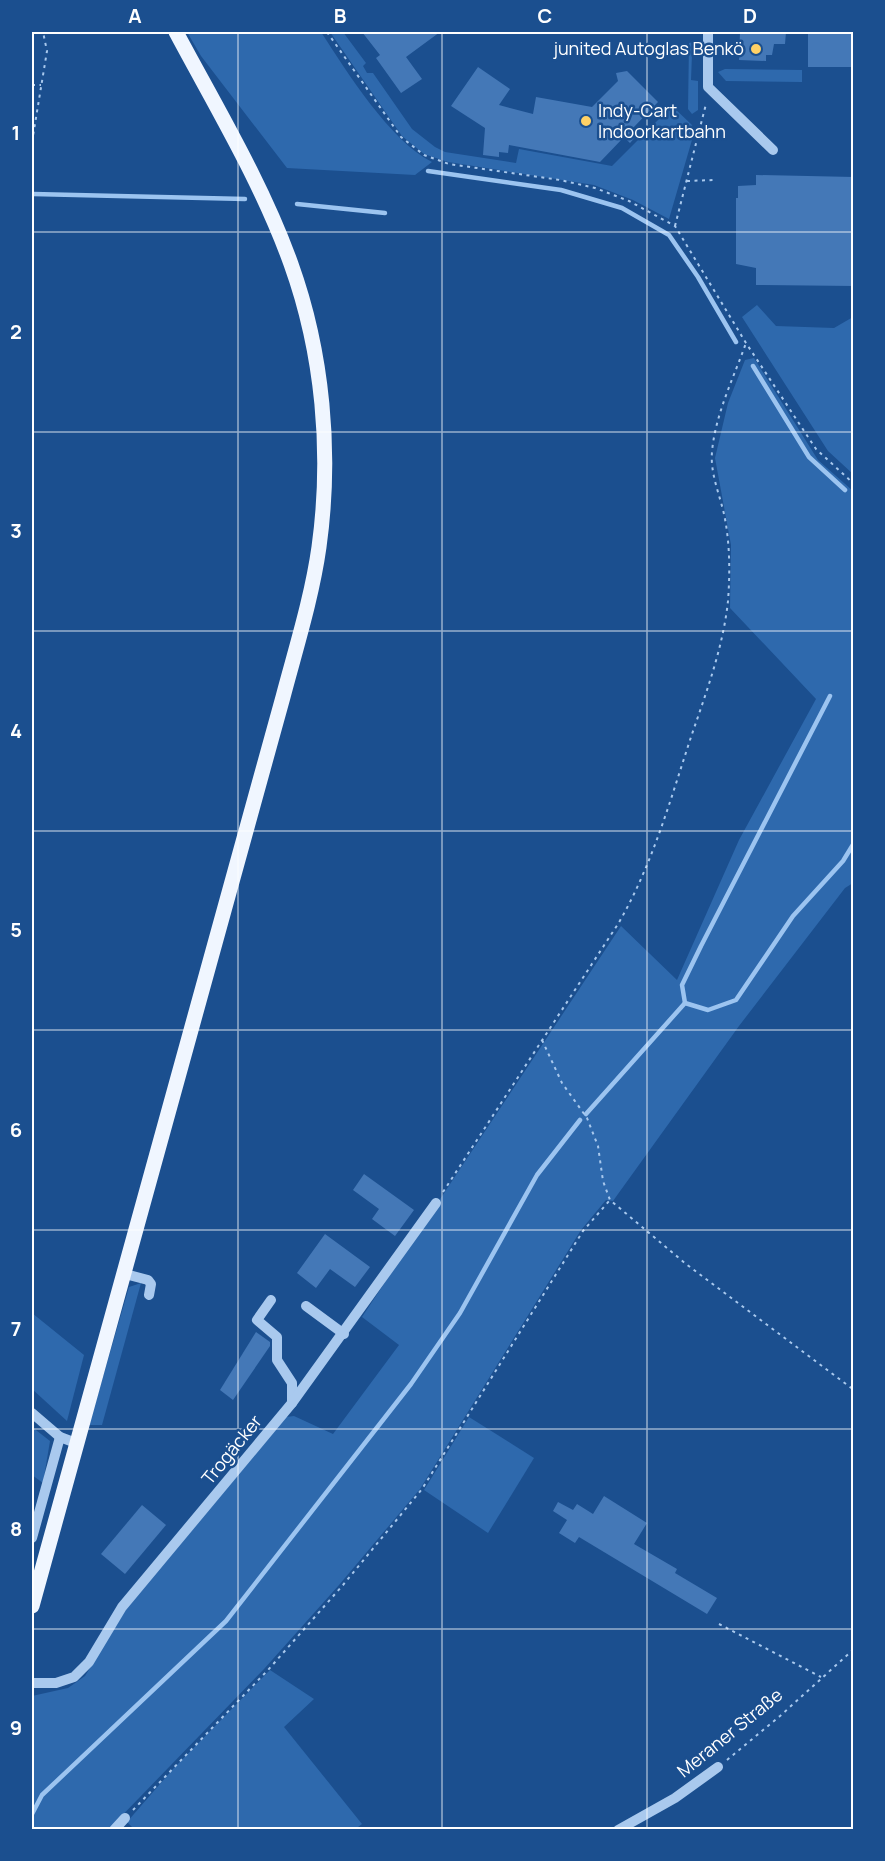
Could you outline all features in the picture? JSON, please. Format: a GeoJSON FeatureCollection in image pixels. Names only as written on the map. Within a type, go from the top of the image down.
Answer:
{"type":"FeatureCollection","features":[{"type":"Feature","properties":{"kind":"main road"},"geometry":{"type":"LineString","coordinates":[[32,1606],[303,624],[319,547],[326,461],[320,389],[308,322],[291,264],[248,167],[176,32]]}},
{"type":"Feature","properties":{"kind":"street"},"geometry":{"type":"LineString","coordinates":[[708,32],[708,87],[773,150]]}},
{"type":"Feature","properties":{"kind":"street","name":"Trogäcker"},"geometry":{"type":"LineString","coordinates":[[32,1683],[56,1683],[74,1677],[88,1662],[122,1607],[292,1402],[319,1373],[436,1203]]}},
{"type":"Feature","properties":{"kind":"street"},"geometry":{"type":"LineString","coordinates":[[125,1274],[148,1280],[151,1284],[149,1296]]}},
{"type":"Feature","properties":{"kind":"street"},"geometry":{"type":"LineString","coordinates":[[272,1300],[257,1320],[277,1337],[277,1360],[292,1383],[292,1402]]}},
{"type":"Feature","properties":{"kind":"street"},"geometry":{"type":"LineString","coordinates":[[306,1306],[344,1334]]}},
{"type":"Feature","properties":{"kind":"street"},"geometry":{"type":"LineString","coordinates":[[33,1411],[60,1437],[76,1443]]}},
{"type":"Feature","properties":{"kind":"street"},"geometry":{"type":"LineString","coordinates":[[32,1538],[60,1437]]}},
{"type":"Feature","properties":{"kind":"street","name":"Meraner Straße"},"geometry":{"type":"LineString","coordinates":[[618,1830],[675,1798],[718,1767]]}},
{"type":"Feature","properties":{"kind":"street"},"geometry":{"type":"LineString","coordinates":[[114,1830],[125,1818]]}},
{"type":"Feature","properties":{"kind":"path"},"geometry":{"type":"LineString","coordinates":[[32,142],[47,51],[44,33],[48,32]]}},
{"type":"Feature","properties":{"kind":"path"},"geometry":{"type":"LineString","coordinates":[[327,32],[395,130],[424,155],[449,164],[560,180],[595,188],[629,201],[675,226],[747,343],[816,448],[854,484]]}},
{"type":"Feature","properties":{"kind":"path"},"geometry":{"type":"LineString","coordinates":[[32,85],[41,85]]}},
{"type":"Feature","properties":{"kind":"path"},"geometry":{"type":"LineString","coordinates":[[675,226],[708,87]]}},
{"type":"Feature","properties":{"kind":"path"},"geometry":{"type":"LineString","coordinates":[[687,181],[713,180]]}},
{"type":"Feature","properties":{"kind":"path"},"geometry":{"type":"LineString","coordinates":[[436,1203],[631,903],[664,821],[712,673],[724,626],[729,583],[728,545],[712,452],[726,402],[747,343]]}},
{"type":"Feature","properties":{"kind":"path"},"geometry":{"type":"LineString","coordinates":[[542,1040],[562,1083],[587,1118],[598,1146],[603,1181],[610,1200],[686,1264],[854,1390]]}},
{"type":"Feature","properties":{"kind":"path"},"geometry":{"type":"LineString","coordinates":[[125,1818],[268,1670],[343,1585],[422,1489],[583,1231],[610,1200]]}},
{"type":"Feature","properties":{"kind":"path"},"geometry":{"type":"LineString","coordinates":[[719,1624],[822,1677]]}},
{"type":"Feature","properties":{"kind":"path","name":"Meraner Straße"},"geometry":{"type":"LineString","coordinates":[[718,1767],[756,1738],[854,1649]]}},
{"type":"Feature","properties":{"kind":"shaded area"},"geometry":{"type":"Polygon","coordinates":[[[187,32],[321,32],[356,85],[385,122],[416,152],[432,162],[415,175],[287,168],[201,56],[187,32]]]}},
{"type":"Feature","properties":{"kind":"shaded area"},"geometry":{"type":"Polygon","coordinates":[[[330,32],[343,32],[366,63],[363,66],[367,73],[373,73],[412,129],[445,152],[516,163],[519,149],[612,166],[672,106],[692,125],[694,133],[669,219],[633,200],[594,185],[448,162],[424,154],[402,136],[330,32]]]}},
{"type":"Feature","properties":{"kind":"shaded area"},"geometry":{"type":"Polygon","coordinates":[[[693,42],[699,54],[692,54],[691,80],[698,81],[698,110],[692,114],[688,109],[689,43],[693,42]]]}},
{"type":"Feature","properties":{"kind":"shaded area"},"geometry":{"type":"Polygon","coordinates":[[[725,69],[802,70],[802,82],[726,81],[718,72],[725,69]]]}},
{"type":"Feature","properties":{"kind":"shaded area"},"geometry":{"type":"Polygon","coordinates":[[[757,305],[776,326],[834,328],[853,317],[853,474],[828,451],[742,317],[757,305]]]}},
{"type":"Feature","properties":{"kind":"shaded area"},"geometry":{"type":"Polygon","coordinates":[[[754,358],[818,460],[853,491],[853,883],[845,888],[739,1026],[613,1201],[606,1200],[581,1230],[420,1489],[339,1585],[264,1669],[109,1829],[32,1829],[32,1696],[68,1688],[85,1676],[127,1608],[286,1417],[294,1416],[333,1434],[399,1345],[362,1317],[621,926],[677,980],[739,840],[816,699],[730,608],[731,545],[715,458],[728,403],[745,360],[754,358]]]}},
{"type":"Feature","properties":{"kind":"shaded area"},"geometry":{"type":"Polygon","coordinates":[[[141,1283],[102,1425],[89,1425],[129,1287],[141,1283]]]}},
{"type":"Feature","properties":{"kind":"shaded area"},"geometry":{"type":"Polygon","coordinates":[[[32,1313],[84,1355],[67,1421],[32,1389],[32,1313]]]}},
{"type":"Feature","properties":{"kind":"shaded area"},"geometry":{"type":"Polygon","coordinates":[[[469,1417],[534,1458],[488,1533],[424,1490],[469,1417]]]}},
{"type":"Feature","properties":{"kind":"shaded area"},"geometry":{"type":"Polygon","coordinates":[[[32,1427],[50,1441],[43,1483],[32,1475],[32,1427]]]}},
{"type":"Feature","properties":{"kind":"shaded area"},"geometry":{"type":"Polygon","coordinates":[[[270,1670],[314,1699],[284,1727],[362,1824],[354,1830],[135,1830],[127,1822],[173,1769],[270,1670]]]}},
{"type":"Feature","properties":{"kind":"building"},"geometry":{"type":"Polygon","coordinates":[[[362,32],[440,32],[406,57],[422,79],[401,93],[376,58],[380,55],[362,32]]]}},
{"type":"Feature","properties":{"kind":"building","name":"junited Autoglas Benkö"},"geometry":{"type":"Polygon","coordinates":[[[740,32],[786,32],[785,44],[774,44],[772,55],[766,55],[766,61],[739,60],[740,32]]]}},
{"type":"Feature","properties":{"kind":"building"},"geometry":{"type":"Polygon","coordinates":[[[808,32],[854,32],[854,67],[808,67],[808,32]]]}},
{"type":"Feature","properties":{"kind":"building","name":"Indy-Cart Indoorkartbahn"},"geometry":{"type":"Polygon","coordinates":[[[478,67],[510,89],[499,105],[533,114],[536,97],[592,107],[618,81],[616,73],[627,71],[658,102],[632,129],[638,134],[630,143],[624,137],[600,162],[509,145],[508,153],[499,152],[499,157],[483,155],[485,128],[451,106],[478,67]]]}},
{"type":"Feature","properties":{"kind":"building"},"geometry":{"type":"Polygon","coordinates":[[[756,175],[854,177],[854,286],[756,285],[756,268],[736,264],[738,186],[756,185],[756,175]]]}},
{"type":"Feature","properties":{"kind":"building"},"geometry":{"type":"Polygon","coordinates":[[[364,1174],[414,1210],[395,1236],[372,1219],[379,1209],[353,1190],[364,1174]]]}},
{"type":"Feature","properties":{"kind":"building"},"geometry":{"type":"Polygon","coordinates":[[[325,1234],[370,1267],[355,1287],[330,1269],[316,1288],[297,1273],[325,1234]]]}},
{"type":"Feature","properties":{"kind":"building"},"geometry":{"type":"Polygon","coordinates":[[[256,1332],[270,1342],[270,1346],[233,1400],[220,1390],[256,1332]]]}},
{"type":"Feature","properties":{"kind":"building"},"geometry":{"type":"Polygon","coordinates":[[[604,1496],[647,1523],[634,1544],[677,1569],[675,1573],[717,1598],[707,1614],[579,1537],[575,1543],[559,1533],[567,1520],[553,1511],[558,1502],[573,1510],[577,1504],[593,1514],[604,1496]]]}},
{"type":"Feature","properties":{"kind":"building"},"geometry":{"type":"Polygon","coordinates":[[[142,1505],[166,1525],[125,1574],[101,1554],[142,1505]]]}},
{"type":"Feature","properties":{"kind":"waterway"},"geometry":{"type":"LineString","coordinates":[[428,171],[561,190],[622,208],[669,235],[698,277],[736,342]]}},
{"type":"Feature","properties":{"kind":"waterway"},"geometry":{"type":"LineString","coordinates":[[33,194],[245,199]]}},
{"type":"Feature","properties":{"kind":"waterway"},"geometry":{"type":"LineString","coordinates":[[297,204],[385,213]]}},
{"type":"Feature","properties":{"kind":"waterway"},"geometry":{"type":"LineString","coordinates":[[753,366],[809,457],[845,490]]}},
{"type":"Feature","properties":{"kind":"waterway"},"geometry":{"type":"LineString","coordinates":[[685,1003],[682,985],[830,696]]}},
{"type":"Feature","properties":{"kind":"waterway"},"geometry":{"type":"LineString","coordinates":[[586,1114],[685,1003],[708,1010],[736,1000],[793,916],[843,861],[854,843]]}},
{"type":"Feature","properties":{"kind":"waterway"},"geometry":{"type":"LineString","coordinates":[[32,1814],[42,1795],[226,1621],[411,1384],[460,1313],[537,1175],[580,1120]]}},
{"type":"Feature","properties":{"kind":"place","name":"junited Autoglas Benkö"},"geometry":{"type":"Point","coordinates":[756,49]}},
{"type":"Feature","properties":{"kind":"place","name":"Indy-Cart Indoorkartbahn"},"geometry":{"type":"Point","coordinates":[586,121]}}]}
